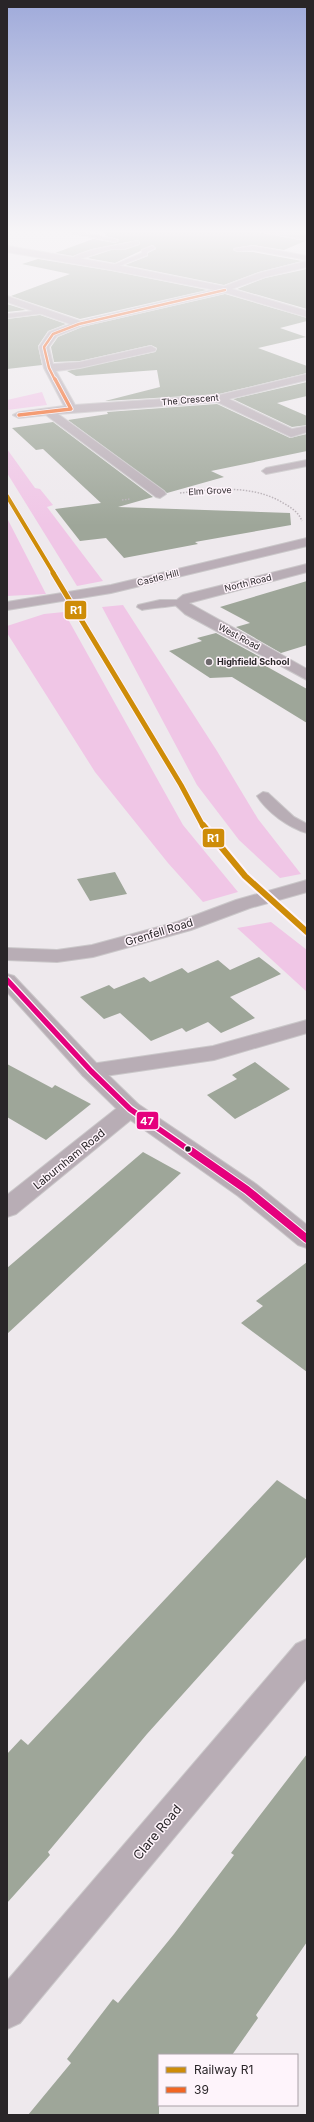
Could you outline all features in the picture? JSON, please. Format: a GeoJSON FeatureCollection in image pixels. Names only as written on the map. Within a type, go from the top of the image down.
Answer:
{"type":"FeatureCollection","features":[{"type":"Feature","properties":{"kind":"main road","name":"Castle Hill"},"geometry":{"type":"LineString","coordinates":[[7,606],[96,592],[307,542]]}},
{"type":"Feature","properties":{"kind":"street"},"geometry":{"type":"LineString","coordinates":[[69,328],[53,334],[44,347],[49,368],[71,409]]}},
{"type":"Feature","properties":{"kind":"street"},"geometry":{"type":"LineString","coordinates":[[49,368],[80,365],[152,349]]}},
{"type":"Feature","properties":{"kind":"street","name":"The Crescent"},"geometry":{"type":"LineString","coordinates":[[19,415],[71,409],[219,398],[307,377]]}},
{"type":"Feature","properties":{"kind":"street"},"geometry":{"type":"LineString","coordinates":[[219,398],[291,433],[307,429]]}},
{"type":"Feature","properties":{"kind":"street"},"geometry":{"type":"LineString","coordinates":[[47,412],[160,494]]}},
{"type":"Feature","properties":{"kind":"street","name":"North Road"},"geometry":{"type":"LineString","coordinates":[[184,600],[307,568]]}},
{"type":"Feature","properties":{"kind":"street","name":"West Road"},"geometry":{"type":"LineString","coordinates":[[184,600],[190,611],[307,674]]}},
{"type":"Feature","properties":{"kind":"street","name":"Grenfell Road"},"geometry":{"type":"LineString","coordinates":[[7,954],[57,956],[93,951],[184,926],[243,904],[306,886]]}},
{"type":"Feature","properties":{"kind":"street"},"geometry":{"type":"LineString","coordinates":[[7,980],[91,1071],[130,1109],[246,1190],[307,1238]]}},
{"type":"Feature","properties":{"kind":"street"},"geometry":{"type":"LineString","coordinates":[[91,1071],[214,1053],[306,1026]]}},
{"type":"Feature","properties":{"kind":"street","name":"Laburnham Road"},"geometry":{"type":"LineString","coordinates":[[7,1208],[130,1109]]}},
{"type":"Feature","properties":{"kind":"street","name":"Clare Road"},"geometry":{"type":"LineString","coordinates":[[7,2010],[307,1654]]}},
{"type":"Feature","properties":{"kind":"lane"},"geometry":{"type":"LineString","coordinates":[[266,471],[307,463]]}},
{"type":"Feature","properties":{"kind":"lane"},"geometry":{"type":"LineString","coordinates":[[142,607],[184,600]]}},
{"type":"Feature","properties":{"kind":"lane"},"geometry":{"type":"LineString","coordinates":[[263,796],[287,818],[300,827],[307,829]]}},
{"type":"Feature","properties":{"kind":"path","name":"Elm Grove"},"geometry":{"type":"LineString","coordinates":[[122,500],[160,494],[226,488],[258,492],[285,504],[300,515]]}},
{"type":"Feature","properties":{"kind":"shaded area"},"geometry":{"type":"Polygon","coordinates":[[[42,392],[47,405],[7,410],[7,400],[42,392]]]}},
{"type":"Feature","properties":{"kind":"shaded area"},"geometry":{"type":"Polygon","coordinates":[[[7,449],[35,488],[40,489],[53,505],[47,507],[103,581],[77,586],[7,473],[7,449]]]}},
{"type":"Feature","properties":{"kind":"shaded area"},"geometry":{"type":"Polygon","coordinates":[[[7,518],[46,594],[7,596],[7,518]]]}},
{"type":"Feature","properties":{"kind":"shaded area"},"geometry":{"type":"Polygon","coordinates":[[[123,605],[217,751],[258,819],[301,874],[280,878],[239,840],[197,785],[102,607],[123,605]]]}},
{"type":"Feature","properties":{"kind":"shaded area"},"geometry":{"type":"Polygon","coordinates":[[[64,612],[183,825],[238,892],[203,902],[168,863],[95,772],[7,633],[7,626],[44,614],[64,612]]]}},
{"type":"Feature","properties":{"kind":"shaded area"},"geometry":{"type":"Polygon","coordinates":[[[271,922],[307,950],[307,992],[237,928],[271,922]]]}},
{"type":"Feature","properties":{"kind":"building"},"geometry":{"type":"Polygon","coordinates":[[[7,328],[56,328],[48,331],[38,346],[42,365],[7,369],[7,328]]]}},
{"type":"Feature","properties":{"kind":"building"},"geometry":{"type":"Polygon","coordinates":[[[80,328],[280,328],[306,337],[258,348],[307,366],[307,373],[219,394],[105,401],[160,387],[157,370],[76,376],[67,371],[155,352],[157,348],[151,345],[80,361],[54,362],[51,347],[58,337],[80,328]]]}},
{"type":"Feature","properties":{"kind":"building"},"geometry":{"type":"Polygon","coordinates":[[[307,382],[307,396],[277,403],[307,416],[307,425],[292,427],[233,399],[307,382]]]}},
{"type":"Feature","properties":{"kind":"building"},"geometry":{"type":"Polygon","coordinates":[[[217,404],[290,438],[307,434],[307,451],[211,471],[224,477],[167,493],[68,420],[108,414],[107,412],[217,404]]]}},
{"type":"Feature","properties":{"kind":"building"},"geometry":{"type":"Polygon","coordinates":[[[53,422],[153,497],[118,507],[290,513],[291,525],[195,542],[198,544],[124,558],[106,538],[80,541],[55,509],[101,503],[43,449],[36,450],[12,428],[53,422]]]}},
{"type":"Feature","properties":{"kind":"building"},"geometry":{"type":"Polygon","coordinates":[[[307,581],[307,645],[281,653],[236,627],[250,623],[220,607],[307,581]]]}},
{"type":"Feature","properties":{"kind":"building"},"geometry":{"type":"Polygon","coordinates":[[[216,633],[262,658],[255,660],[307,689],[307,723],[232,677],[210,678],[169,651],[202,641],[197,638],[216,633]]]}},
{"type":"Feature","properties":{"kind":"building"},"geometry":{"type":"Polygon","coordinates":[[[115,872],[127,894],[90,901],[77,879],[115,872]]]}},
{"type":"Feature","properties":{"kind":"building"},"geometry":{"type":"Polygon","coordinates":[[[259,957],[281,974],[230,997],[255,1018],[221,1033],[208,1022],[186,1032],[182,1028],[151,1041],[120,1013],[104,1019],[80,997],[109,985],[114,989],[144,977],[150,982],[182,968],[188,973],[218,960],[230,970],[259,957]]]}},
{"type":"Feature","properties":{"kind":"building"},"geometry":{"type":"Polygon","coordinates":[[[255,1062],[290,1089],[235,1119],[207,1095],[237,1079],[232,1075],[255,1062]]]}},
{"type":"Feature","properties":{"kind":"building"},"geometry":{"type":"Polygon","coordinates":[[[7,1064],[52,1088],[55,1085],[91,1104],[46,1140],[7,1117],[7,1064]]]}},
{"type":"Feature","properties":{"kind":"building"},"geometry":{"type":"Polygon","coordinates":[[[143,1152],[181,1173],[7,1334],[7,1268],[143,1152]]]}},
{"type":"Feature","properties":{"kind":"building"},"geometry":{"type":"Polygon","coordinates":[[[307,1262],[307,1372],[241,1323],[263,1306],[256,1301],[307,1262]]]}},
{"type":"Feature","properties":{"kind":"building"},"geometry":{"type":"Polygon","coordinates":[[[277,1480],[307,1500],[307,1556],[147,1734],[48,1852],[50,1855],[7,1903],[7,1754],[21,1739],[28,1745],[277,1480]]]}},
{"type":"Feature","properties":{"kind":"building"},"geometry":{"type":"Polygon","coordinates":[[[307,1754],[307,1942],[256,2015],[258,2018],[233,2054],[158,2054],[159,2115],[28,2115],[71,2063],[67,2059],[113,1999],[118,2003],[174,1934],[234,1855],[231,1853],[307,1754]]]}},
{"type":"Feature","properties":{"kind":"rail line","name":"R1"},"geometry":{"type":"LineString","coordinates":[[7,496],[181,785],[204,827],[245,876],[307,932]]}},
{"type":"Feature","properties":{"kind":"transit line","name":"39"},"geometry":{"type":"LineString","coordinates":[[19,415],[71,409],[49,368],[44,347],[53,334],[69,328]]}},
{"type":"Feature","properties":{"kind":"transit line","name":"47"},"geometry":{"type":"LineString","coordinates":[[7,980],[91,1071],[130,1109],[247,1190],[307,1239]]}},
{"type":"Feature","properties":{"kind":"place","name":"Highfield School"},"geometry":{"type":"Point","coordinates":[209,662]}}]}
